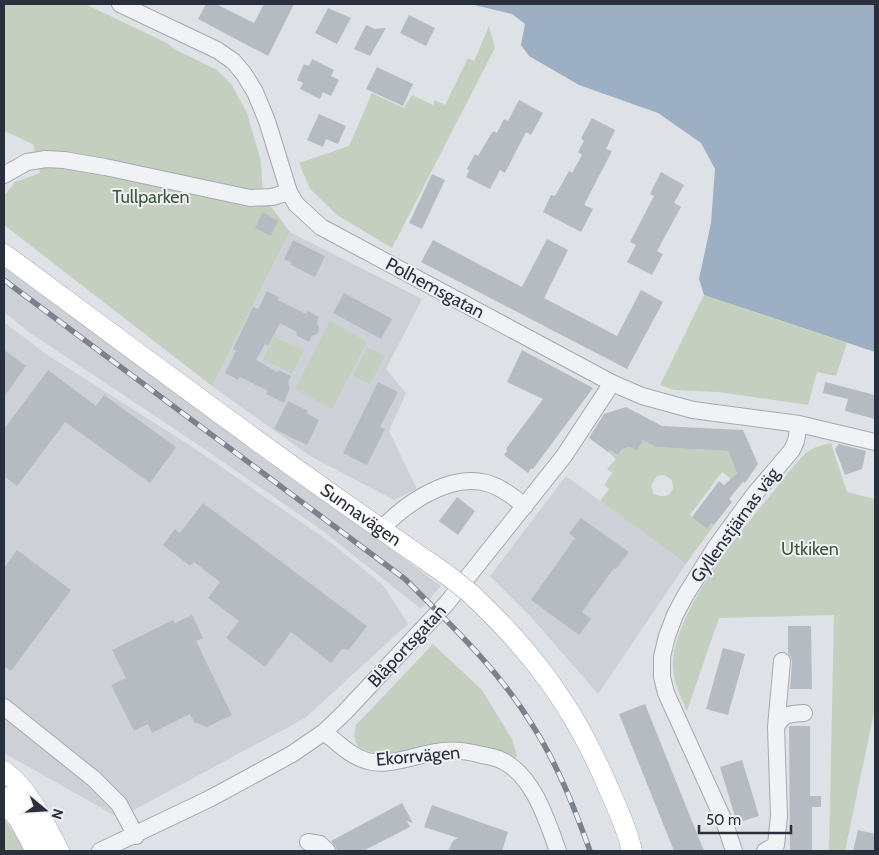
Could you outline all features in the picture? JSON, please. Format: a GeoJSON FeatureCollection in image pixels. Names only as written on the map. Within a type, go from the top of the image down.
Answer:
{"type":"FeatureCollection","features":[{"type":"Feature","properties":{"kind":"highway"},"geometry":{"type":"LineString","coordinates":[[4,799],[21,819],[38,851]]}},
{"type":"Feature","properties":{"kind":"main road","name":"Sunnavägen"},"geometry":{"type":"LineString","coordinates":[[4,254],[188,391],[381,530],[446,574],[471,594],[514,636],[543,672],[583,732],[621,815],[632,851]]}},
{"type":"Feature","properties":{"kind":"main road"},"geometry":{"type":"LineString","coordinates":[[4,771],[14,778],[25,792],[38,811],[59,851]]}},
{"type":"Feature","properties":{"kind":"street"},"geometry":{"type":"LineString","coordinates":[[4,175],[27,162],[46,159],[105,167],[250,198],[272,197],[289,192],[267,121],[255,92],[233,61],[217,50],[120,4]]}},
{"type":"Feature","properties":{"kind":"street","name":"Polhemsgatan"},"geometry":{"type":"LineString","coordinates":[[289,192],[296,204],[321,228],[612,382],[642,396],[692,410],[799,424],[875,442]]}},
{"type":"Feature","properties":{"kind":"street","name":"Blåportsgatan"},"geometry":{"type":"LineString","coordinates":[[100,851],[136,836],[264,770],[324,732],[368,689],[436,616],[525,506],[581,432],[612,382]]}},
{"type":"Feature","properties":{"kind":"street","name":"Gyllenstjärnas väg"},"geometry":{"type":"LineString","coordinates":[[734,851],[721,814],[666,693],[662,677],[662,657],[667,636],[685,596],[715,548],[753,496],[792,450],[796,441],[799,424]]}},
{"type":"Feature","properties":{"kind":"street"},"geometry":{"type":"LineString","coordinates":[[381,530],[392,517],[419,498],[445,485],[464,481],[480,481],[496,486],[525,506]]}},
{"type":"Feature","properties":{"kind":"street"},"geometry":{"type":"LineString","coordinates":[[765,851],[776,845],[778,821],[776,728],[782,661]]}},
{"type":"Feature","properties":{"kind":"street"},"geometry":{"type":"LineString","coordinates":[[4,707],[94,779],[118,804],[136,836]]}},
{"type":"Feature","properties":{"kind":"street"},"geometry":{"type":"LineString","coordinates":[[776,728],[782,717],[804,713]]}},
{"type":"Feature","properties":{"kind":"street","name":"Ekorrvägen"},"geometry":{"type":"LineString","coordinates":[[324,732],[340,745],[366,761],[377,763],[438,752],[466,751],[504,762],[514,769],[540,802],[558,851]]}},
{"type":"Feature","properties":{"kind":"street"},"geometry":{"type":"LineString","coordinates":[[308,842],[320,844],[327,851]]}},
{"type":"Feature","properties":{"kind":"shaded area"},"geometry":{"type":"Polygon","coordinates":[[[290,232],[422,299],[386,369],[406,393],[389,431],[417,489],[394,500],[310,456],[212,386],[290,232]]]}},
{"type":"Feature","properties":{"kind":"shaded area"},"geometry":{"type":"Polygon","coordinates":[[[4,263],[441,586],[421,609],[323,531],[203,448],[30,333],[4,312],[4,263]]]}},
{"type":"Feature","properties":{"kind":"shaded area"},"geometry":{"type":"Polygon","coordinates":[[[4,322],[46,354],[194,448],[330,542],[384,586],[408,624],[305,718],[119,818],[4,753],[4,322]]]}},
{"type":"Feature","properties":{"kind":"shaded area"},"geometry":{"type":"Polygon","coordinates":[[[566,476],[686,564],[598,694],[531,617],[490,576],[566,476]]]}},
{"type":"Feature","properties":{"kind":"green space","name":"Tullparken"},"geometry":{"type":"Polygon","coordinates":[[[4,4],[85,4],[167,43],[174,49],[217,70],[232,85],[247,113],[261,161],[263,196],[290,232],[212,386],[4,225],[4,196],[15,182],[40,173],[33,144],[4,131],[4,4]]]}},
{"type":"Feature","properties":{"kind":"green space"},"geometry":{"type":"Polygon","coordinates":[[[489,26],[495,48],[392,248],[337,215],[310,189],[299,163],[349,146],[372,93],[404,108],[412,95],[433,105],[435,100],[445,105],[468,58],[474,61],[489,26]]]}},
{"type":"Feature","properties":{"kind":"green space"},"geometry":{"type":"Polygon","coordinates":[[[704,295],[847,343],[836,376],[817,372],[808,405],[718,392],[674,390],[660,385],[704,295]]]}},
{"type":"Feature","properties":{"kind":"green space"},"geometry":{"type":"Polygon","coordinates":[[[330,321],[367,342],[332,409],[295,389],[330,321]]]}},
{"type":"Feature","properties":{"kind":"green space"},"geometry":{"type":"Polygon","coordinates":[[[274,336],[304,350],[292,374],[263,359],[274,336]]]}},
{"type":"Feature","properties":{"kind":"green space"},"geometry":{"type":"Polygon","coordinates":[[[367,347],[385,356],[370,384],[353,375],[367,347]]]}},
{"type":"Feature","properties":{"kind":"green space"},"geometry":{"type":"Polygon","coordinates":[[[643,440],[656,447],[728,451],[737,473],[731,479],[722,472],[690,515],[707,528],[711,523],[714,525],[686,564],[600,501],[609,489],[604,485],[612,473],[607,469],[616,459],[608,452],[610,450],[618,455],[622,449],[630,447],[637,451],[643,440]],[[664,475],[657,476],[651,486],[654,494],[663,496],[670,494],[673,488],[672,480],[664,475]]]}},
{"type":"Feature","properties":{"kind":"green space","name":"Utkiken"},"geometry":{"type":"Polygon","coordinates":[[[831,443],[847,492],[875,499],[875,708],[845,851],[829,851],[834,615],[719,618],[687,711],[677,686],[673,667],[677,639],[686,617],[698,594],[728,548],[802,457],[812,449],[831,443]]]}},
{"type":"Feature","properties":{"kind":"green space"},"geometry":{"type":"Polygon","coordinates":[[[433,644],[482,690],[512,739],[517,756],[514,760],[489,748],[466,744],[428,746],[386,754],[374,753],[358,747],[354,736],[356,725],[433,644]]]}},
{"type":"Feature","properties":{"kind":"green space"},"geometry":{"type":"Polygon","coordinates":[[[4,820],[14,832],[24,851],[4,851],[4,820]]]}},
{"type":"Feature","properties":{"kind":"water"},"geometry":{"type":"Polygon","coordinates":[[[470,4],[875,4],[875,352],[704,295],[699,279],[711,223],[715,169],[701,143],[658,113],[579,85],[529,56],[521,45],[525,24],[512,14],[470,4]]]}},
{"type":"Feature","properties":{"kind":"building"},"geometry":{"type":"Polygon","coordinates":[[[206,4],[216,4],[254,23],[264,4],[294,4],[268,56],[198,19],[206,4]]]}},
{"type":"Feature","properties":{"kind":"building"},"geometry":{"type":"Polygon","coordinates":[[[328,8],[351,18],[337,44],[315,33],[328,8]]]}},
{"type":"Feature","properties":{"kind":"building"},"geometry":{"type":"Polygon","coordinates":[[[409,15],[435,28],[426,46],[400,33],[409,15]]]}},
{"type":"Feature","properties":{"kind":"building"},"geometry":{"type":"Polygon","coordinates":[[[366,25],[375,29],[386,28],[370,56],[354,49],[366,25]]]}},
{"type":"Feature","properties":{"kind":"building"},"geometry":{"type":"Polygon","coordinates":[[[312,59],[334,70],[331,76],[339,80],[331,96],[323,92],[320,99],[300,89],[303,83],[297,80],[304,64],[309,66],[312,59]]]}},
{"type":"Feature","properties":{"kind":"building"},"geometry":{"type":"Polygon","coordinates":[[[377,67],[413,84],[403,106],[366,89],[377,67]]]}},
{"type":"Feature","properties":{"kind":"building"},"geometry":{"type":"Polygon","coordinates":[[[519,100],[543,113],[531,135],[526,132],[505,173],[500,170],[490,189],[466,177],[469,171],[467,169],[475,154],[478,156],[493,131],[497,133],[504,119],[508,121],[519,100]]]}},
{"type":"Feature","properties":{"kind":"building"},"geometry":{"type":"Polygon","coordinates":[[[319,114],[346,126],[338,144],[326,139],[323,147],[307,140],[319,114]]]}},
{"type":"Feature","properties":{"kind":"building"},"geometry":{"type":"Polygon","coordinates":[[[592,118],[615,130],[606,149],[612,151],[584,205],[593,209],[581,232],[543,212],[551,195],[555,196],[569,171],[572,173],[582,155],[578,152],[584,141],[581,138],[592,118]]]}},
{"type":"Feature","properties":{"kind":"building"},"geometry":{"type":"Polygon","coordinates":[[[661,172],[684,185],[674,203],[681,207],[657,251],[663,254],[652,275],[627,262],[636,245],[630,242],[654,196],[650,194],[661,172]]]}},
{"type":"Feature","properties":{"kind":"building"},"geometry":{"type":"Polygon","coordinates":[[[432,174],[445,180],[422,229],[409,223],[432,174]]]}},
{"type":"Feature","properties":{"kind":"building"},"geometry":{"type":"Polygon","coordinates":[[[263,212],[278,221],[271,236],[255,228],[263,212]]]}},
{"type":"Feature","properties":{"kind":"building"},"geometry":{"type":"Polygon","coordinates":[[[547,239],[568,250],[544,298],[617,336],[641,290],[663,302],[627,369],[421,262],[433,240],[522,287],[547,239]]]}},
{"type":"Feature","properties":{"kind":"building"},"geometry":{"type":"Polygon","coordinates":[[[293,240],[325,256],[315,277],[291,265],[292,263],[284,259],[293,240]]]}},
{"type":"Feature","properties":{"kind":"building"},"geometry":{"type":"Polygon","coordinates":[[[267,291],[279,297],[278,300],[306,314],[308,311],[319,317],[317,334],[312,336],[309,342],[296,335],[297,332],[280,323],[268,346],[265,344],[256,360],[277,372],[278,370],[291,376],[288,382],[290,388],[284,403],[266,394],[268,391],[240,377],[238,380],[225,373],[236,351],[233,349],[253,307],[258,309],[267,291]]]}},
{"type":"Feature","properties":{"kind":"building"},"geometry":{"type":"Polygon","coordinates":[[[344,293],[392,319],[381,339],[333,313],[344,293]]]}},
{"type":"Feature","properties":{"kind":"building"},"geometry":{"type":"Polygon","coordinates":[[[4,350],[26,366],[4,397],[4,350]]]}},
{"type":"Feature","properties":{"kind":"building"},"geometry":{"type":"Polygon","coordinates":[[[522,350],[593,388],[533,469],[531,468],[528,473],[504,455],[507,451],[506,449],[543,399],[507,382],[522,350]]]}},
{"type":"Feature","properties":{"kind":"building"},"geometry":{"type":"Polygon","coordinates":[[[48,370],[96,406],[104,395],[176,447],[150,483],[65,422],[17,486],[4,476],[4,429],[48,370]]]}},
{"type":"Feature","properties":{"kind":"building"},"geometry":{"type":"Polygon","coordinates":[[[378,382],[398,392],[380,427],[385,429],[367,465],[343,453],[378,382]]]}},
{"type":"Feature","properties":{"kind":"building"},"geometry":{"type":"Polygon","coordinates":[[[825,382],[875,395],[875,419],[845,411],[848,399],[823,393],[825,382]]]}},
{"type":"Feature","properties":{"kind":"building"},"geometry":{"type":"Polygon","coordinates":[[[288,401],[308,411],[306,413],[319,420],[307,445],[274,429],[288,401]]]}},
{"type":"Feature","properties":{"kind":"building"},"geometry":{"type":"Polygon","coordinates":[[[626,407],[662,426],[743,430],[758,464],[745,483],[743,482],[729,499],[732,502],[714,525],[711,523],[707,529],[692,517],[719,481],[724,485],[737,473],[728,451],[656,447],[643,440],[637,451],[630,447],[622,449],[618,455],[610,450],[608,452],[589,438],[604,414],[626,407]]]}},
{"type":"Feature","properties":{"kind":"building"},"geometry":{"type":"Polygon","coordinates":[[[839,444],[866,451],[862,469],[845,475],[835,449],[839,444]]]}},
{"type":"Feature","properties":{"kind":"building"},"geometry":{"type":"Polygon","coordinates":[[[457,497],[475,511],[458,535],[439,521],[457,497]]]}},
{"type":"Feature","properties":{"kind":"building"},"geometry":{"type":"Polygon","coordinates":[[[203,503],[367,626],[349,650],[342,649],[331,663],[291,632],[265,667],[226,638],[239,621],[208,598],[220,582],[194,562],[190,566],[163,545],[175,529],[180,533],[203,503]]]}},
{"type":"Feature","properties":{"kind":"building"},"geometry":{"type":"Polygon","coordinates":[[[581,518],[629,552],[616,569],[614,568],[582,612],[591,619],[579,635],[531,600],[575,538],[569,533],[581,518]]]}},
{"type":"Feature","properties":{"kind":"building"},"geometry":{"type":"Polygon","coordinates":[[[17,550],[71,590],[11,671],[4,666],[4,568],[17,550]]]}},
{"type":"Feature","properties":{"kind":"building"},"geometry":{"type":"Polygon","coordinates":[[[192,615],[203,638],[196,641],[232,715],[207,727],[194,722],[190,714],[152,733],[148,724],[134,731],[111,685],[126,678],[112,650],[173,620],[175,623],[192,615]]]}},
{"type":"Feature","properties":{"kind":"building"},"geometry":{"type":"Polygon","coordinates":[[[788,626],[811,626],[812,689],[790,689],[792,662],[788,653],[788,626]]]}},
{"type":"Feature","properties":{"kind":"building"},"geometry":{"type":"Polygon","coordinates":[[[723,648],[745,654],[728,715],[706,709],[723,648]]]}},
{"type":"Feature","properties":{"kind":"building"},"geometry":{"type":"Polygon","coordinates":[[[645,704],[704,851],[674,851],[619,714],[645,704]]]}},
{"type":"Feature","properties":{"kind":"building"},"geometry":{"type":"Polygon","coordinates":[[[789,726],[810,726],[810,796],[821,796],[821,807],[812,807],[812,851],[790,851],[789,726]]]}},
{"type":"Feature","properties":{"kind":"building"},"geometry":{"type":"Polygon","coordinates":[[[742,760],[759,816],[737,823],[720,767],[742,760]]]}},
{"type":"Feature","properties":{"kind":"building"},"geometry":{"type":"Polygon","coordinates":[[[402,803],[413,823],[407,821],[410,827],[363,851],[337,851],[331,841],[402,803]]]}},
{"type":"Feature","properties":{"kind":"building"},"geometry":{"type":"Polygon","coordinates":[[[432,805],[508,832],[502,851],[448,851],[453,841],[458,838],[424,827],[432,805]]]}},
{"type":"Feature","properties":{"kind":"building"},"geometry":{"type":"Polygon","coordinates":[[[858,830],[875,834],[875,851],[853,851],[858,830]]]}},
{"type":"Feature","properties":{"kind":"railway"},"geometry":{"type":"LineString","coordinates":[[4,280],[405,579],[472,647],[518,703],[557,769],[590,851]]}}]}
